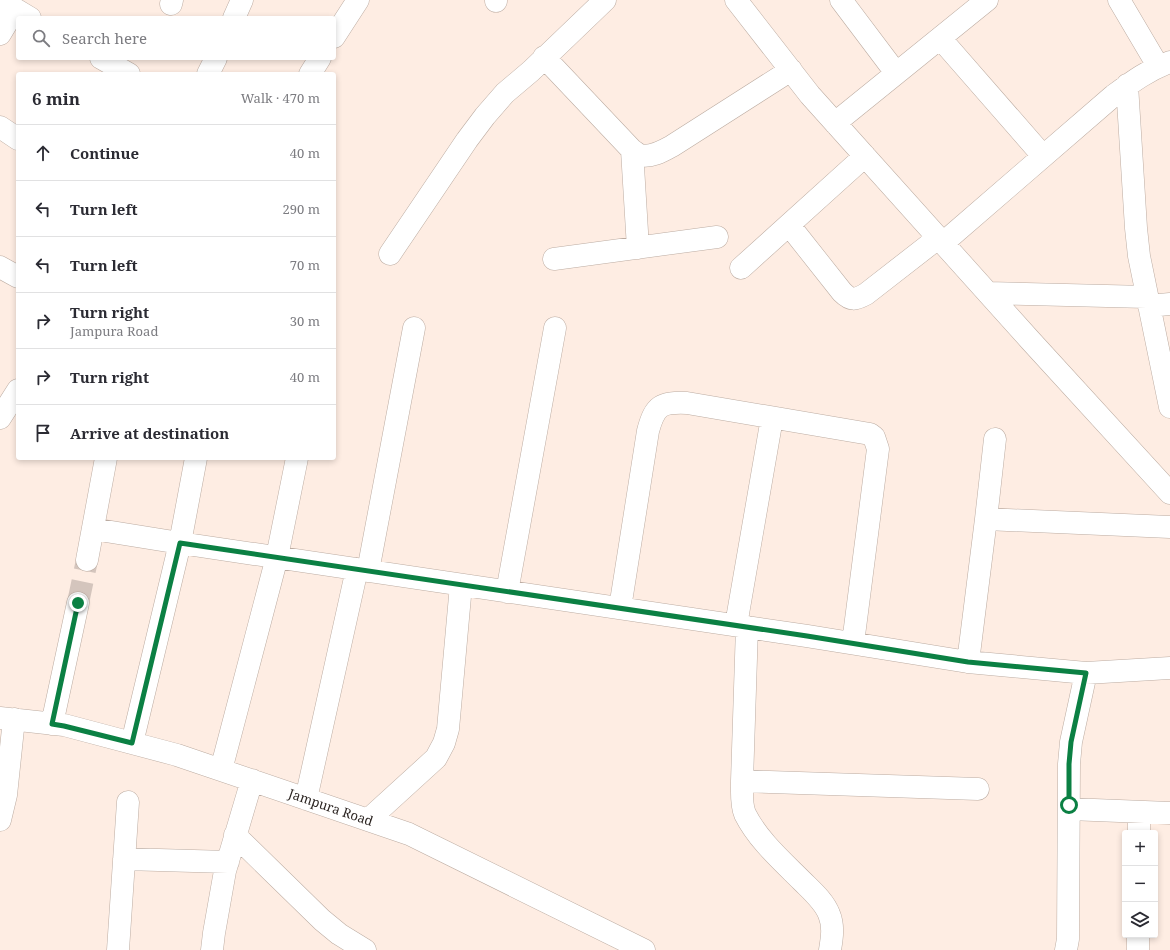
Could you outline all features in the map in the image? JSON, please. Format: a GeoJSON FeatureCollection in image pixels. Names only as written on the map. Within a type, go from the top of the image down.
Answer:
{"type":"FeatureCollection","features":[{"type":"Feature","properties":{"kind":"street"},"geometry":{"type":"LineString","coordinates":[[235,16],[242,0]]}},
{"type":"Feature","properties":{"kind":"street"},"geometry":{"type":"LineString","coordinates":[[336,34],[358,0]]}},
{"type":"Feature","properties":{"kind":"street"},"geometry":{"type":"LineString","coordinates":[[390,254],[467,140],[505,93],[605,0]]}},
{"type":"Feature","properties":{"kind":"street"},"geometry":{"type":"LineString","coordinates":[[736,0],[810,95],[1170,493]]}},
{"type":"Feature","properties":{"kind":"street"},"geometry":{"type":"LineString","coordinates":[[841,0],[896,73]]}},
{"type":"Feature","properties":{"kind":"street"},"geometry":{"type":"LineString","coordinates":[[789,225],[847,297],[853,299],[866,294],[941,240],[1127,85],[1140,76],[1164,64],[1119,0]]}},
{"type":"Feature","properties":{"kind":"street"},"geometry":{"type":"LineString","coordinates":[[835,123],[983,1]]}},
{"type":"Feature","properties":{"kind":"street"},"geometry":{"type":"LineString","coordinates":[[0,34],[15,9]]}},
{"type":"Feature","properties":{"kind":"street"},"geometry":{"type":"LineString","coordinates":[[940,38],[1043,156]]}},
{"type":"Feature","properties":{"kind":"street"},"geometry":{"type":"LineString","coordinates":[[544,57],[632,150],[640,155],[648,156],[672,146],[791,70]]}},
{"type":"Feature","properties":{"kind":"street"},"geometry":{"type":"LineString","coordinates":[[104,60],[122,72]]}},
{"type":"Feature","properties":{"kind":"street"},"geometry":{"type":"LineString","coordinates":[[209,72],[215,60]]}},
{"type":"Feature","properties":{"kind":"street"},"geometry":{"type":"LineString","coordinates":[[311,72],[319,60]]}},
{"type":"Feature","properties":{"kind":"street"},"geometry":{"type":"LineString","coordinates":[[1127,85],[1139,256],[1155,302],[1169,395]]}},
{"type":"Feature","properties":{"kind":"street"},"geometry":{"type":"LineString","coordinates":[[0,127],[16,137]]}},
{"type":"Feature","properties":{"kind":"street"},"geometry":{"type":"LineString","coordinates":[[632,150],[638,248]]}},
{"type":"Feature","properties":{"kind":"street"},"geometry":{"type":"LineString","coordinates":[[741,268],[865,156]]}},
{"type":"Feature","properties":{"kind":"street"},"geometry":{"type":"LineString","coordinates":[[554,259],[717,237]]}},
{"type":"Feature","properties":{"kind":"street"},"geometry":{"type":"LineString","coordinates":[[0,267],[16,277]]}},
{"type":"Feature","properties":{"kind":"street"},"geometry":{"type":"LineString","coordinates":[[988,293],[1155,302]]}},
{"type":"Feature","properties":{"kind":"street"},"geometry":{"type":"LineString","coordinates":[[306,799],[362,570],[414,328]]}},
{"type":"Feature","properties":{"kind":"street"},"geometry":{"type":"LineString","coordinates":[[507,592],[555,328]]}},
{"type":"Feature","properties":{"kind":"street"},"geometry":{"type":"LineString","coordinates":[[0,418],[16,393]]}},
{"type":"Feature","properties":{"kind":"street"},"geometry":{"type":"LineString","coordinates":[[620,608],[651,419],[660,406],[669,403],[687,403],[870,434],[874,437],[878,448],[853,643]]}},
{"type":"Feature","properties":{"kind":"street"},"geometry":{"type":"LineString","coordinates":[[772,418],[742,626],[742,799],[744,813],[753,828],[771,849],[819,898],[829,913],[832,925],[830,950]]}},
{"type":"Feature","properties":{"kind":"street"},"geometry":{"type":"LineString","coordinates":[[968,662],[995,439]]}},
{"type":"Feature","properties":{"kind":"street"},"geometry":{"type":"LineString","coordinates":[[87,560],[106,460]]}},
{"type":"Feature","properties":{"kind":"street"},"geometry":{"type":"LineString","coordinates":[[132,743],[180,543],[196,460]]}},
{"type":"Feature","properties":{"kind":"street"},"geometry":{"type":"LineString","coordinates":[[221,770],[277,558],[297,460]]}},
{"type":"Feature","properties":{"kind":"street"},"geometry":{"type":"LineString","coordinates":[[986,519],[1170,527]]}},
{"type":"Feature","properties":{"kind":"street"},"geometry":{"type":"LineString","coordinates":[[93,529],[277,558],[742,626],[968,662],[1086,673],[1170,668]]}},
{"type":"Feature","properties":{"kind":"street"},"geometry":{"type":"LineString","coordinates":[[368,820],[436,758],[444,744],[448,729],[461,585]]}},
{"type":"Feature","properties":{"kind":"street"},"geometry":{"type":"LineString","coordinates":[[52,724],[78,603]]}},
{"type":"Feature","properties":{"kind":"street"},"geometry":{"type":"LineString","coordinates":[[1066,950],[1068,939],[1069,764],[1071,742],[1086,673]]}},
{"type":"Feature","properties":{"kind":"street"},"geometry":{"type":"LineString","coordinates":[[0,820],[6,795],[7,718]]}},
{"type":"Feature","properties":{"kind":"street","name":"Jampura Road"},"geometry":{"type":"LineString","coordinates":[[7,718],[64,726],[178,755],[409,834],[644,950]]}},
{"type":"Feature","properties":{"kind":"street"},"geometry":{"type":"LineString","coordinates":[[212,950],[225,871],[252,780]]}},
{"type":"Feature","properties":{"kind":"street"},"geometry":{"type":"LineString","coordinates":[[742,781],[978,789]]}},
{"type":"Feature","properties":{"kind":"street"},"geometry":{"type":"LineString","coordinates":[[118,950],[128,802]]}},
{"type":"Feature","properties":{"kind":"street"},"geometry":{"type":"LineString","coordinates":[[1069,809],[1139,822],[1170,813]]}},
{"type":"Feature","properties":{"kind":"street"},"geometry":{"type":"LineString","coordinates":[[235,836],[322,920],[339,934],[365,950]]}},
{"type":"Feature","properties":{"kind":"street"},"geometry":{"type":"LineString","coordinates":[[124,859],[228,862]]}},
{"type":"Feature","properties":{"kind":"street"},"geometry":{"type":"LineString","coordinates":[[1138,938],[1138,950]]}},
{"type":"Feature","properties":{"kind":"tunnel"},"geometry":{"type":"LineString","coordinates":[[78,603],[87,560]]}},
{"type":"Feature","properties":{"kind":"route"},"geometry":{"type":"LineString","coordinates":[[78,603],[52,724],[132,743],[180,543],[807,636],[968,662],[1086,673],[1071,742],[1069,764],[1069,805]]}}]}
